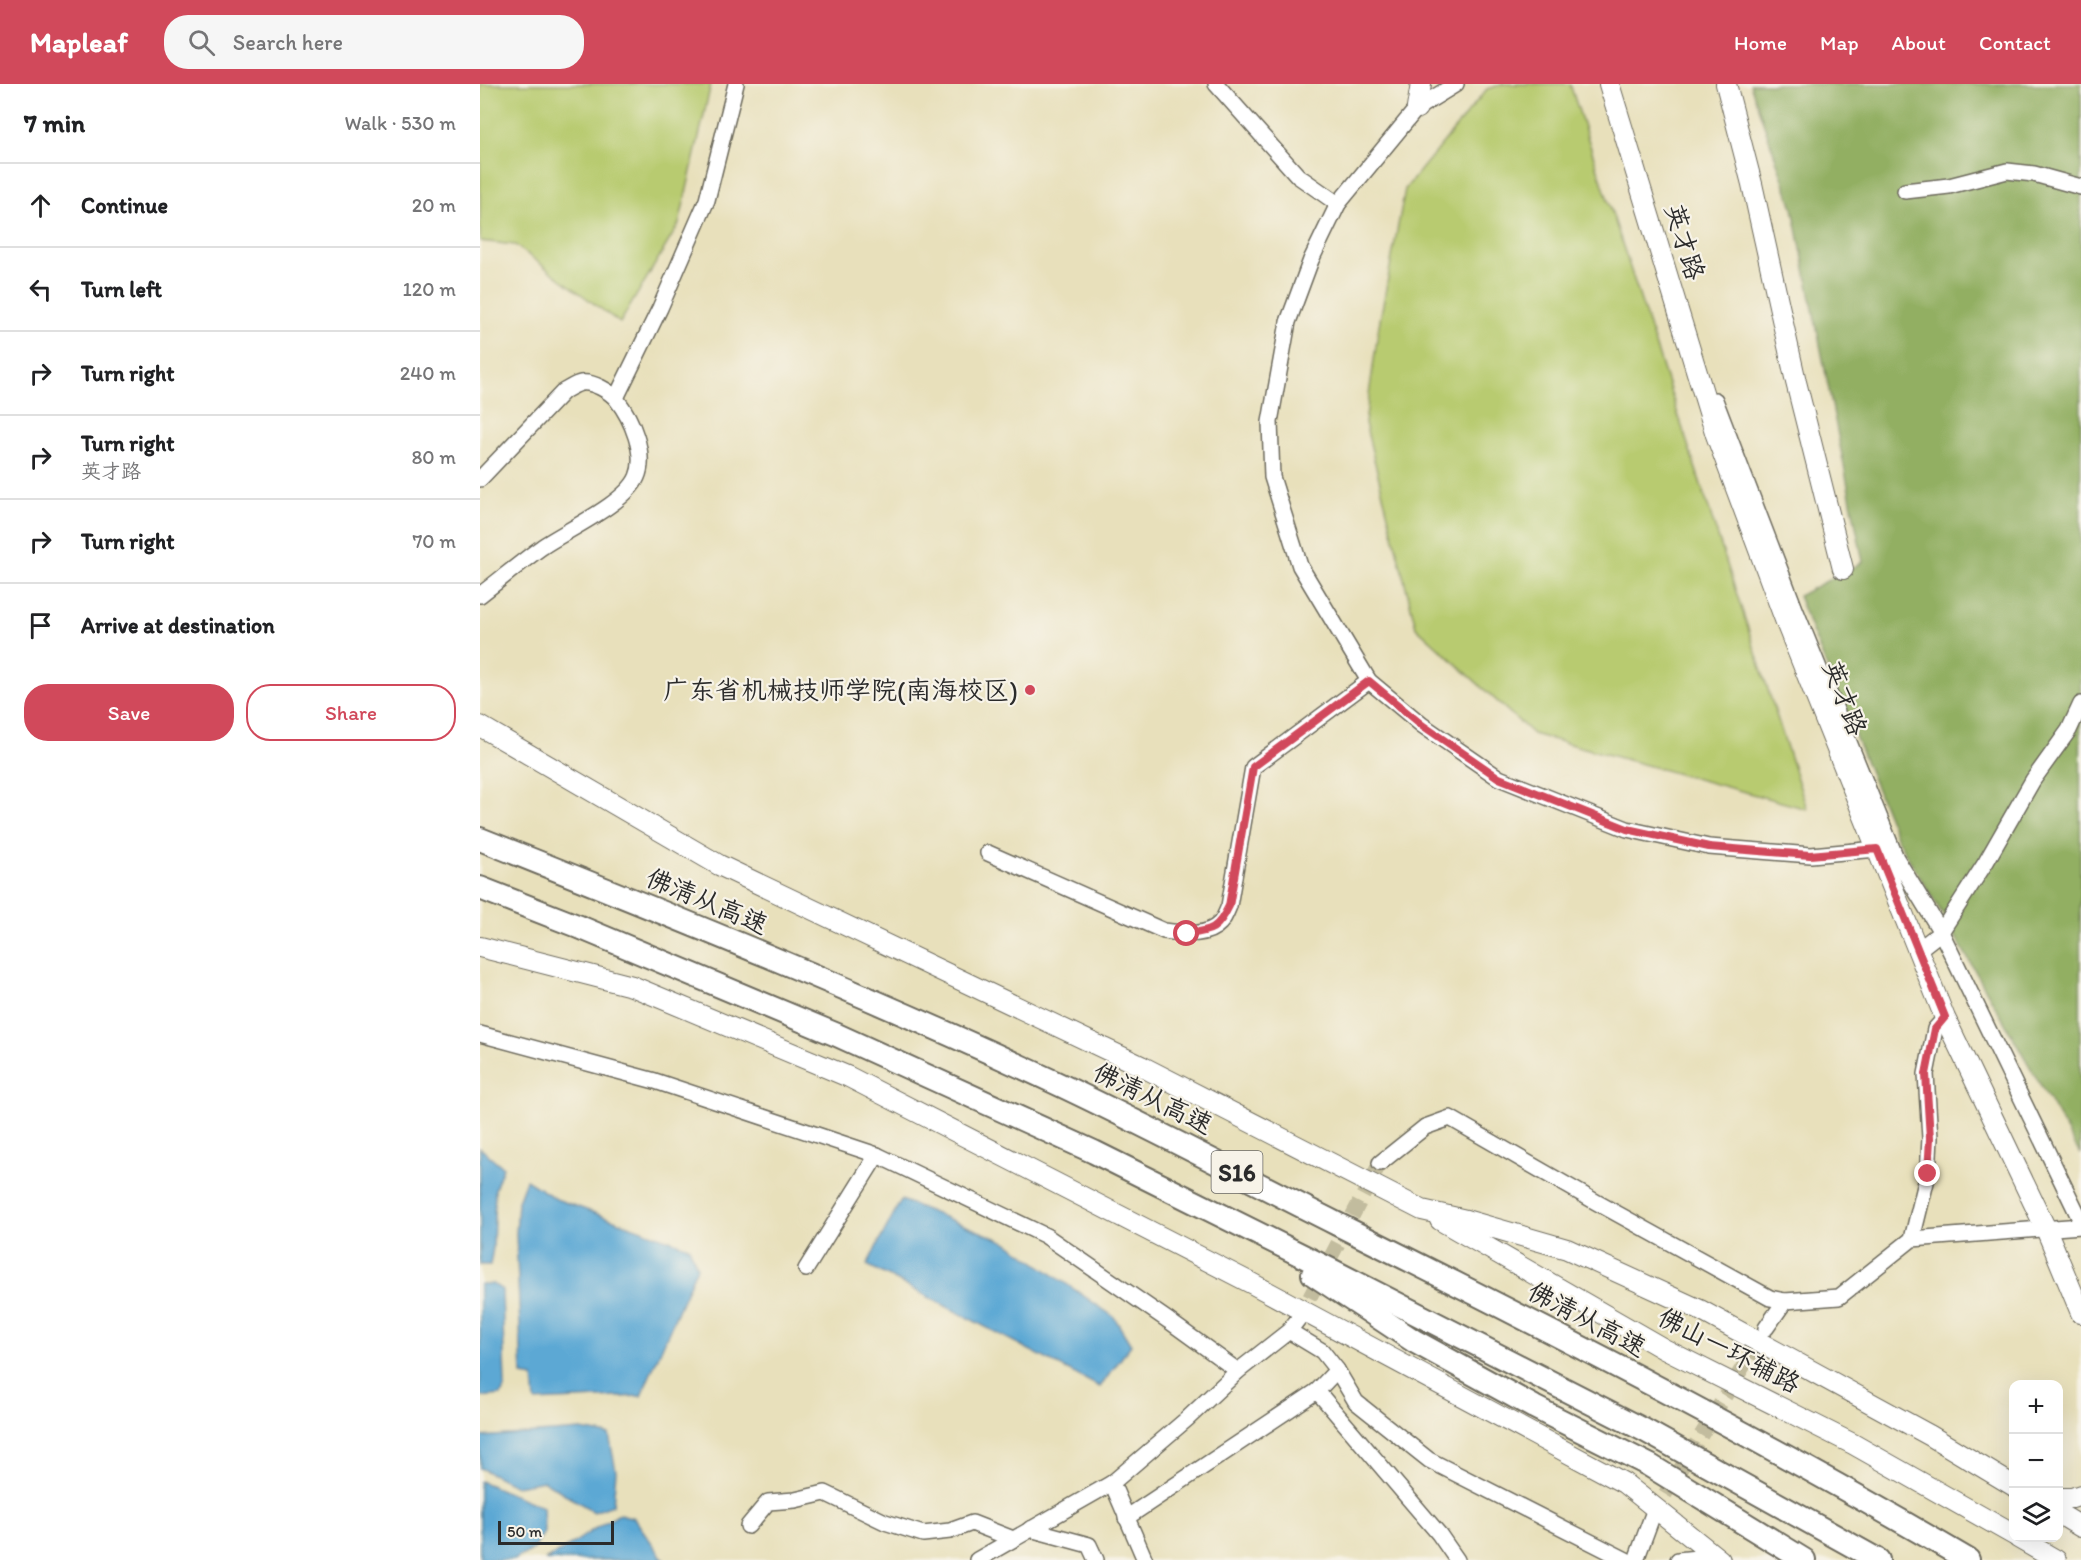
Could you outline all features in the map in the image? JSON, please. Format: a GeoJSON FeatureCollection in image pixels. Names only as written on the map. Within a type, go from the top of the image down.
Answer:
{"type":"FeatureCollection","features":[{"type":"Feature","properties":{"kind":"highway","name":"佛清从高速"},"geometry":{"type":"LineString","coordinates":[[480,839],[884,1005],[1102,1105],[1413,1260],[1720,1420],[1844,1487],[1968,1560]]}},
{"type":"Feature","properties":{"kind":"highway","name":"S16"},"geometry":{"type":"LineString","coordinates":[[480,888],[837,1035],[1094,1152],[1644,1430],[1878,1560]]}},
{"type":"Feature","properties":{"kind":"highway"},"geometry":{"type":"LineString","coordinates":[[1240,1224],[1414,1341],[1534,1407],[1649,1466],[1804,1560]]}},
{"type":"Feature","properties":{"kind":"main road"},"geometry":{"type":"LineString","coordinates":[[1417,108],[1421,84]]}},
{"type":"Feature","properties":{"kind":"main road","name":"英才路"},"geometry":{"type":"LineString","coordinates":[[1609,84],[1716,435],[1787,625],[1945,1017],[2046,1229],[2081,1313]]}},
{"type":"Feature","properties":{"kind":"main road"},"geometry":{"type":"LineString","coordinates":[[1726,84],[1752,184],[1796,381],[1843,569]]}},
{"type":"Feature","properties":{"kind":"main road"},"geometry":{"type":"LineString","coordinates":[[480,726],[719,865],[1141,1066],[1422,1210],[1567,1248],[1700,1310],[1931,1436],[2009,1484]]}},
{"type":"Feature","properties":{"kind":"main road"},"geometry":{"type":"LineString","coordinates":[[480,947],[632,986],[849,1077],[1241,1278],[1624,1483],[1718,1558]]}},
{"type":"Feature","properties":{"kind":"main road","name":"佛山一环辅路"},"geometry":{"type":"LineString","coordinates":[[1422,1210],[1664,1349],[1853,1444],[2009,1533]]}},
{"type":"Feature","properties":{"kind":"main road"},"geometry":{"type":"LineString","coordinates":[[2063,1498],[2081,1495]]}},
{"type":"Feature","properties":{"kind":"main road"},"geometry":{"type":"LineString","coordinates":[[2063,1516],[2081,1527]]}},
{"type":"Feature","properties":{"kind":"main road"},"geometry":{"type":"LineString","coordinates":[[2025,1542],[2056,1560]]}},
{"type":"Feature","properties":{"kind":"street"},"geometry":{"type":"LineString","coordinates":[[616,398],[660,308],[707,200],[736,84]]}},
{"type":"Feature","properties":{"kind":"street"},"geometry":{"type":"LineString","coordinates":[[1216,84],[1299,176],[1338,204]]}},
{"type":"Feature","properties":{"kind":"street"},"geometry":{"type":"LineString","coordinates":[[1456,84],[1417,108],[1338,204],[1311,260],[1288,322],[1270,422],[1272,477],[1300,566],[1369,681],[1422,725],[1499,778],[1627,829],[1709,847],[1810,855],[1877,849]]}},
{"type":"Feature","properties":{"kind":"street","name":"英才路"},"geometry":{"type":"LineString","coordinates":[[1618,84],[1677,282],[1720,415],[1795,609],[1896,858],[1941,932],[2081,1223]]}},
{"type":"Feature","properties":{"kind":"street"},"geometry":{"type":"LineString","coordinates":[[1905,191],[1949,186],[2007,171],[2034,174],[2081,187]]}},
{"type":"Feature","properties":{"kind":"street"},"geometry":{"type":"LineString","coordinates":[[480,479],[564,391],[582,383],[602,388],[616,398],[633,427],[641,463],[637,477],[629,490],[543,547],[480,595]]}},
{"type":"Feature","properties":{"kind":"street"},"geometry":{"type":"LineString","coordinates":[[988,853],[1164,931],[1187,934],[1207,932],[1221,923],[1229,906],[1253,767],[1369,681]]}},
{"type":"Feature","properties":{"kind":"street"},"geometry":{"type":"LineString","coordinates":[[1918,950],[1941,932],[1986,862],[2033,780],[2069,730],[2081,704]]}},
{"type":"Feature","properties":{"kind":"street"},"geometry":{"type":"LineString","coordinates":[[1912,1239],[1928,1174],[1930,1138],[1926,1074],[1935,1029],[1945,1017]]}},
{"type":"Feature","properties":{"kind":"street"},"geometry":{"type":"LineString","coordinates":[[480,1034],[655,1081],[877,1155],[1046,1236],[1238,1371]]}},
{"type":"Feature","properties":{"kind":"street"},"geometry":{"type":"LineString","coordinates":[[1380,1163],[1425,1127],[1450,1118],[1770,1298],[1785,1301],[1839,1297],[1912,1239],[2046,1229],[2081,1223]]}},
{"type":"Feature","properties":{"kind":"street"},"geometry":{"type":"LineString","coordinates":[[806,1269],[877,1155]]}},
{"type":"Feature","properties":{"kind":"street"},"geometry":{"type":"LineString","coordinates":[[1766,1328],[1785,1301]]}},
{"type":"Feature","properties":{"kind":"street"},"geometry":{"type":"LineString","coordinates":[[977,1560],[1112,1483],[1187,1419],[1238,1371],[1289,1332],[1299,1318]]}},
{"type":"Feature","properties":{"kind":"street"},"geometry":{"type":"LineString","coordinates":[[1289,1332],[1322,1351],[1337,1370],[1356,1402],[1429,1460],[1626,1560]]}},
{"type":"Feature","properties":{"kind":"street"},"geometry":{"type":"LineString","coordinates":[[1126,1518],[1317,1391],[1337,1370]]}},
{"type":"Feature","properties":{"kind":"street"},"geometry":{"type":"LineString","coordinates":[[1317,1391],[1439,1534],[1457,1560]]}},
{"type":"Feature","properties":{"kind":"street"},"geometry":{"type":"LineString","coordinates":[[1112,1483],[1145,1560]]}},
{"type":"Feature","properties":{"kind":"street"},"geometry":{"type":"LineString","coordinates":[[748,1526],[768,1502],[795,1500],[825,1493],[885,1522],[923,1534],[950,1531],[972,1523],[1013,1539]]}},
{"type":"Feature","properties":{"kind":"street"},"geometry":{"type":"LineString","coordinates":[[1636,1560],[1653,1514]]}},
{"type":"Feature","properties":{"kind":"street"},"geometry":{"type":"LineString","coordinates":[[1030,1529],[1089,1545],[1096,1560]]}},
{"type":"Feature","properties":{"kind":"street"},"geometry":{"type":"LineString","coordinates":[[1678,1560],[1718,1558]]}},
{"type":"Feature","properties":{"kind":"green space"},"geometry":{"type":"Polygon","coordinates":[[[480,84],[711,84],[679,224],[620,323],[515,245],[480,241],[480,84]]]}},
{"type":"Feature","properties":{"kind":"green space"},"geometry":{"type":"Polygon","coordinates":[[[1503,84],[1570,84],[1807,809],[1533,734],[1416,627],[1365,423],[1379,325],[1405,189],[1487,89],[1503,84]]]}},
{"type":"Feature","properties":{"kind":"green space"},"geometry":{"type":"Polygon","coordinates":[[[1750,84],[2081,84],[2080,1154],[1898,841],[1798,596],[1863,562],[1793,208],[1750,84]]]}},
{"type":"Feature","properties":{"kind":"water"},"geometry":{"type":"Polygon","coordinates":[[[480,1148],[503,1167],[495,1189],[493,1248],[490,1265],[480,1265],[480,1148]]]}},
{"type":"Feature","properties":{"kind":"water"},"geometry":{"type":"Polygon","coordinates":[[[526,1180],[556,1199],[689,1247],[697,1267],[641,1396],[535,1401],[533,1377],[522,1375],[516,1234],[518,1201],[526,1180]]]}},
{"type":"Feature","properties":{"kind":"water"},"geometry":{"type":"Polygon","coordinates":[[[901,1200],[1006,1242],[1114,1317],[1131,1345],[1100,1387],[867,1265],[901,1200]]]}},
{"type":"Feature","properties":{"kind":"water"},"geometry":{"type":"Polygon","coordinates":[[[480,1284],[493,1284],[502,1290],[505,1386],[501,1395],[480,1397],[480,1284]]]}},
{"type":"Feature","properties":{"kind":"water"},"geometry":{"type":"Polygon","coordinates":[[[581,1430],[609,1435],[616,1471],[613,1505],[594,1512],[544,1481],[516,1486],[480,1468],[480,1437],[581,1430]]]}},
{"type":"Feature","properties":{"kind":"water"},"geometry":{"type":"Polygon","coordinates":[[[480,1481],[543,1507],[544,1532],[534,1549],[514,1560],[480,1560],[480,1481]]]}},
{"type":"Feature","properties":{"kind":"water"},"geometry":{"type":"Polygon","coordinates":[[[620,1514],[634,1518],[664,1560],[545,1560],[601,1525],[620,1514]]]}},
{"type":"Feature","properties":{"kind":"tunnel"},"geometry":{"type":"LineString","coordinates":[[1299,1318],[1380,1163]]}},
{"type":"Feature","properties":{"kind":"tunnel"},"geometry":{"type":"LineString","coordinates":[[1653,1514],[1763,1334]]}},
{"type":"Feature","properties":{"kind":"place","name":"广东省机械技师学院(南海校区)"},"geometry":{"type":"Point","coordinates":[1030,690]}},
{"type":"Feature","properties":{"kind":"route"},"geometry":{"type":"LineString","coordinates":[[1187,934],[1207,932],[1221,923],[1229,906],[1253,767],[1369,681],[1422,725],[1499,778],[1627,829],[1709,847],[1810,855],[1877,849],[1945,1017],[1935,1029],[1926,1074],[1930,1138],[1928,1174]]}}]}
